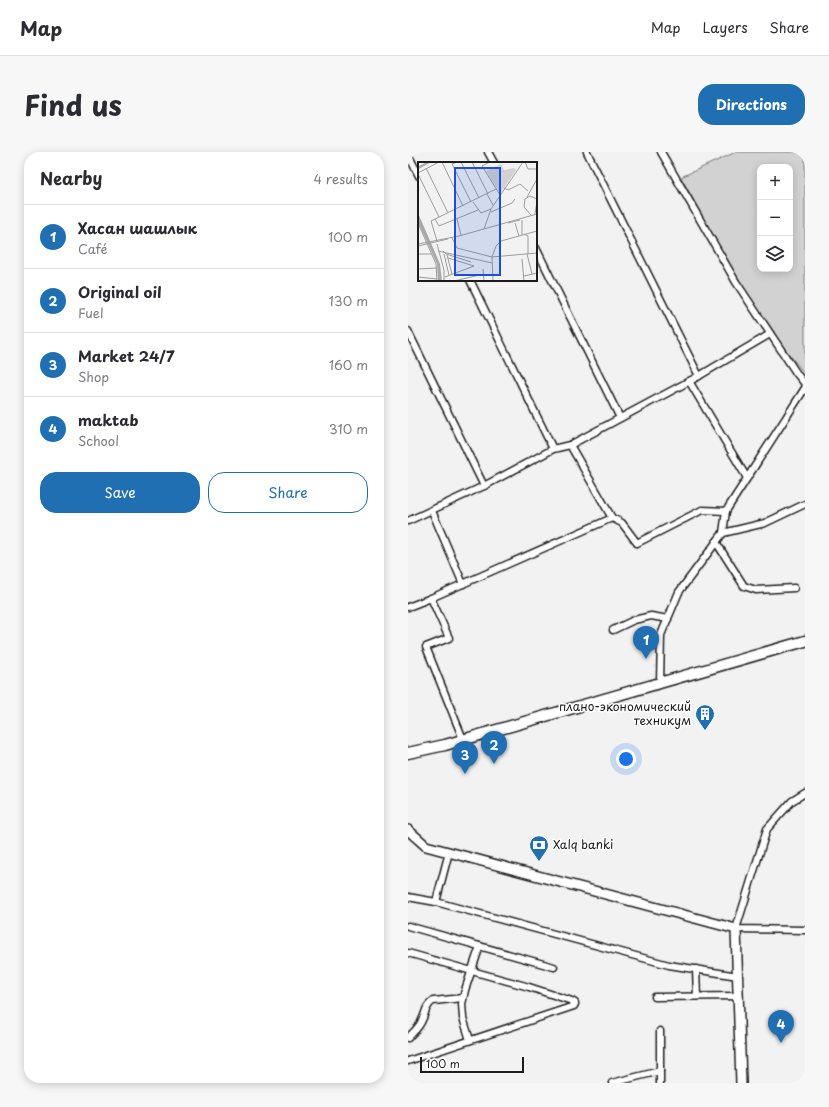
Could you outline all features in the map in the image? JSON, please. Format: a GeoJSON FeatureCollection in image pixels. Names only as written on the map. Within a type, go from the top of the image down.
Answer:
{"type":"FeatureCollection","features":[{"type":"Feature","properties":{"kind":"main road"},"geometry":{"type":"LineString","coordinates":[[408,753],[463,740],[805,641]]}},
{"type":"Feature","properties":{"kind":"street"},"geometry":{"type":"LineString","coordinates":[[488,152],[493,162]]}},
{"type":"Feature","properties":{"kind":"street"},"geometry":{"type":"LineString","coordinates":[[587,152],[699,376]]}},
{"type":"Feature","properties":{"kind":"street"},"geometry":{"type":"LineString","coordinates":[[662,152],[736,282],[805,384]]}},
{"type":"Feature","properties":{"kind":"street"},"geometry":{"type":"LineString","coordinates":[[408,154],[418,174]]}},
{"type":"Feature","properties":{"kind":"street"},"geometry":{"type":"LineString","coordinates":[[537,250],[620,418]]}},
{"type":"Feature","properties":{"kind":"street"},"geometry":{"type":"LineString","coordinates":[[470,281],[553,449]]}},
{"type":"Feature","properties":{"kind":"street"},"geometry":{"type":"LineString","coordinates":[[408,331],[484,486]]}},
{"type":"Feature","properties":{"kind":"street"},"geometry":{"type":"LineString","coordinates":[[408,521],[484,486],[553,449],[570,445],[699,376],[770,334]]}},
{"type":"Feature","properties":{"kind":"street"},"geometry":{"type":"LineString","coordinates":[[689,381],[747,478]]}},
{"type":"Feature","properties":{"kind":"street"},"geometry":{"type":"LineString","coordinates":[[660,683],[661,635],[678,592],[723,533],[726,511],[805,388]]}},
{"type":"Feature","properties":{"kind":"street"},"geometry":{"type":"LineString","coordinates":[[570,445],[612,518],[622,523],[637,543],[702,510],[726,511]]}},
{"type":"Feature","properties":{"kind":"street"},"geometry":{"type":"LineString","coordinates":[[723,533],[765,523],[805,504]]}},
{"type":"Feature","properties":{"kind":"street"},"geometry":{"type":"LineString","coordinates":[[432,511],[463,584]]}},
{"type":"Feature","properties":{"kind":"street"},"geometry":{"type":"LineString","coordinates":[[408,607],[612,518]]}},
{"type":"Feature","properties":{"kind":"street"},"geometry":{"type":"LineString","coordinates":[[716,542],[744,586],[756,590],[794,588]]}},
{"type":"Feature","properties":{"kind":"street"},"geometry":{"type":"LineString","coordinates":[[431,598],[449,638],[426,647],[463,740]]}},
{"type":"Feature","properties":{"kind":"street"},"geometry":{"type":"LineString","coordinates":[[613,630],[634,620],[651,616],[668,619]]}},
{"type":"Feature","properties":{"kind":"street"},"geometry":{"type":"LineString","coordinates":[[741,1083],[736,929],[767,829],[792,801],[805,793]]}},
{"type":"Feature","properties":{"kind":"street"},"geometry":{"type":"LineString","coordinates":[[408,830],[426,846],[736,929],[805,930]]}},
{"type":"Feature","properties":{"kind":"street"},"geometry":{"type":"LineString","coordinates":[[436,902],[449,852]]}},
{"type":"Feature","properties":{"kind":"street"},"geometry":{"type":"LineString","coordinates":[[408,896],[436,902],[669,965],[738,976]]}},
{"type":"Feature","properties":{"kind":"street"},"geometry":{"type":"LineString","coordinates":[[408,926],[554,967]]}},
{"type":"Feature","properties":{"kind":"street"},"geometry":{"type":"LineString","coordinates":[[470,1040],[463,1018],[462,1004],[465,990],[480,946]]}},
{"type":"Feature","properties":{"kind":"street"},"geometry":{"type":"LineString","coordinates":[[408,953],[529,987],[575,1003],[574,1006],[408,1061]]}},
{"type":"Feature","properties":{"kind":"street"},"geometry":{"type":"LineString","coordinates":[[696,969],[697,996]]}},
{"type":"Feature","properties":{"kind":"street"},"geometry":{"type":"LineString","coordinates":[[655,996],[738,996]]}},
{"type":"Feature","properties":{"kind":"street"},"geometry":{"type":"LineString","coordinates":[[408,1038],[422,1021],[425,1011],[429,1004],[433,1001],[463,998]]}},
{"type":"Feature","properties":{"kind":"street"},"geometry":{"type":"LineString","coordinates":[[660,1031],[660,1083]]}},
{"type":"Feature","properties":{"kind":"street"},"geometry":{"type":"LineString","coordinates":[[612,1083],[660,1071]]}},
{"type":"Feature","properties":{"kind":"shaded area"},"geometry":{"type":"Polygon","coordinates":[[[736,152],[805,152],[805,374],[754,311],[681,177],[736,152]]]}},
{"type":"Feature","properties":{"kind":"place","name":"Хасан шашлык"},"geometry":{"type":"Point","coordinates":[646,659]}},
{"type":"Feature","properties":{"kind":"place","name":"плано-экономический техникум"},"geometry":{"type":"Point","coordinates":[705,731]}},
{"type":"Feature","properties":{"kind":"place","name":"Original oil"},"geometry":{"type":"Point","coordinates":[494,764]}},
{"type":"Feature","properties":{"kind":"place","name":"Market 24/7"},"geometry":{"type":"Point","coordinates":[465,774]}},
{"type":"Feature","properties":{"kind":"place","name":"Xalq banki"},"geometry":{"type":"Point","coordinates":[539,862]}},
{"type":"Feature","properties":{"kind":"place","name":"maktab"},"geometry":{"type":"Point","coordinates":[781,1043]}}]}
